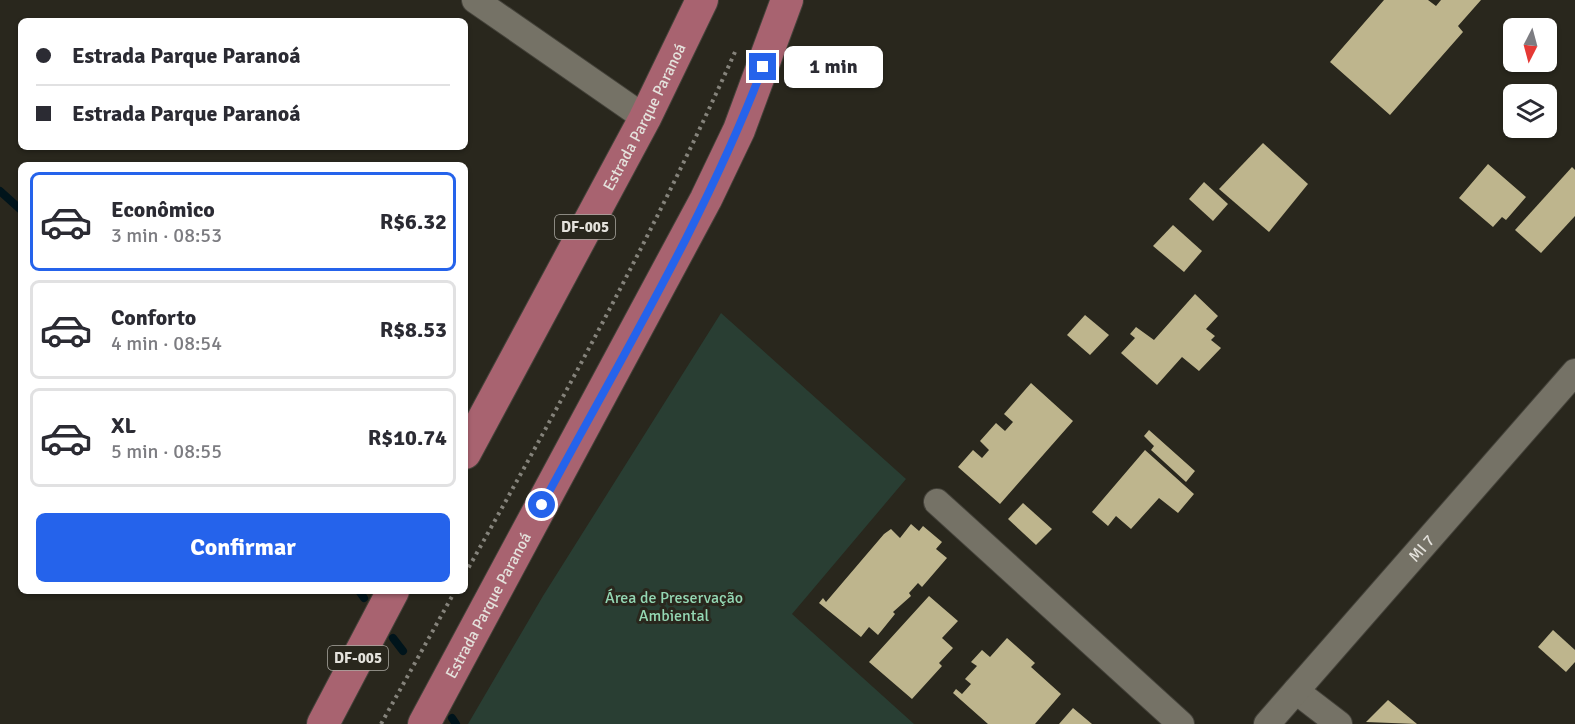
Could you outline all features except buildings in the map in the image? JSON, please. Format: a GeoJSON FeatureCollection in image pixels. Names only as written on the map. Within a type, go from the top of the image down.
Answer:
{"type":"FeatureCollection","features":[{"type":"Feature","properties":{"kind":"main road","name":"Estrada Parque Paranoá"},"geometry":{"type":"LineString","coordinates":[[468,447],[645,118],[702,0]]}},
{"type":"Feature","properties":{"kind":"main road","name":"Estrada Parque Paranoá"},"geometry":{"type":"LineString","coordinates":[[424,724],[706,199],[739,130],[787,0]]}},
{"type":"Feature","properties":{"kind":"main road","name":"DF-005"},"geometry":{"type":"LineString","coordinates":[[323,724],[391,594]]}},
{"type":"Feature","properties":{"kind":"street"},"geometry":{"type":"LineString","coordinates":[[475,0],[645,118]]}},
{"type":"Feature","properties":{"kind":"street","name":"MI 7"},"geometry":{"type":"LineString","coordinates":[[1267,724],[1575,372]]}},
{"type":"Feature","properties":{"kind":"street"},"geometry":{"type":"LineString","coordinates":[[937,502],[1181,724]]}},
{"type":"Feature","properties":{"kind":"street"},"geometry":{"type":"LineString","coordinates":[[1296,691],[1339,724]]}},
{"type":"Feature","properties":{"kind":"path"},"geometry":{"type":"LineString","coordinates":[[468,569],[547,428],[688,158],[737,49]]}},
{"type":"Feature","properties":{"kind":"path"},"geometry":{"type":"LineString","coordinates":[[381,724],[453,594]]}},
{"type":"Feature","properties":{"kind":"green space","name":"Área de Preservação Ambiental"},"geometry":{"type":"Polygon","coordinates":[[[721,313],[906,479],[792,614],[914,724],[468,724],[543,596],[721,313]]]}},
{"type":"Feature","properties":{"kind":"waterway"},"geometry":{"type":"LineString","coordinates":[[0,191],[18,207]]}},
{"type":"Feature","properties":{"kind":"waterway"},"geometry":{"type":"LineString","coordinates":[[361,594],[364,598]]}},
{"type":"Feature","properties":{"kind":"waterway"},"geometry":{"type":"LineString","coordinates":[[393,638],[403,651]]}},
{"type":"Feature","properties":{"kind":"waterway"},"geometry":{"type":"LineString","coordinates":[[452,718],[456,724]]}},
{"type":"Feature","properties":{"kind":"route"},"geometry":{"type":"LineString","coordinates":[[542,505],[706,199],[739,130],[763,67]]}}]}
